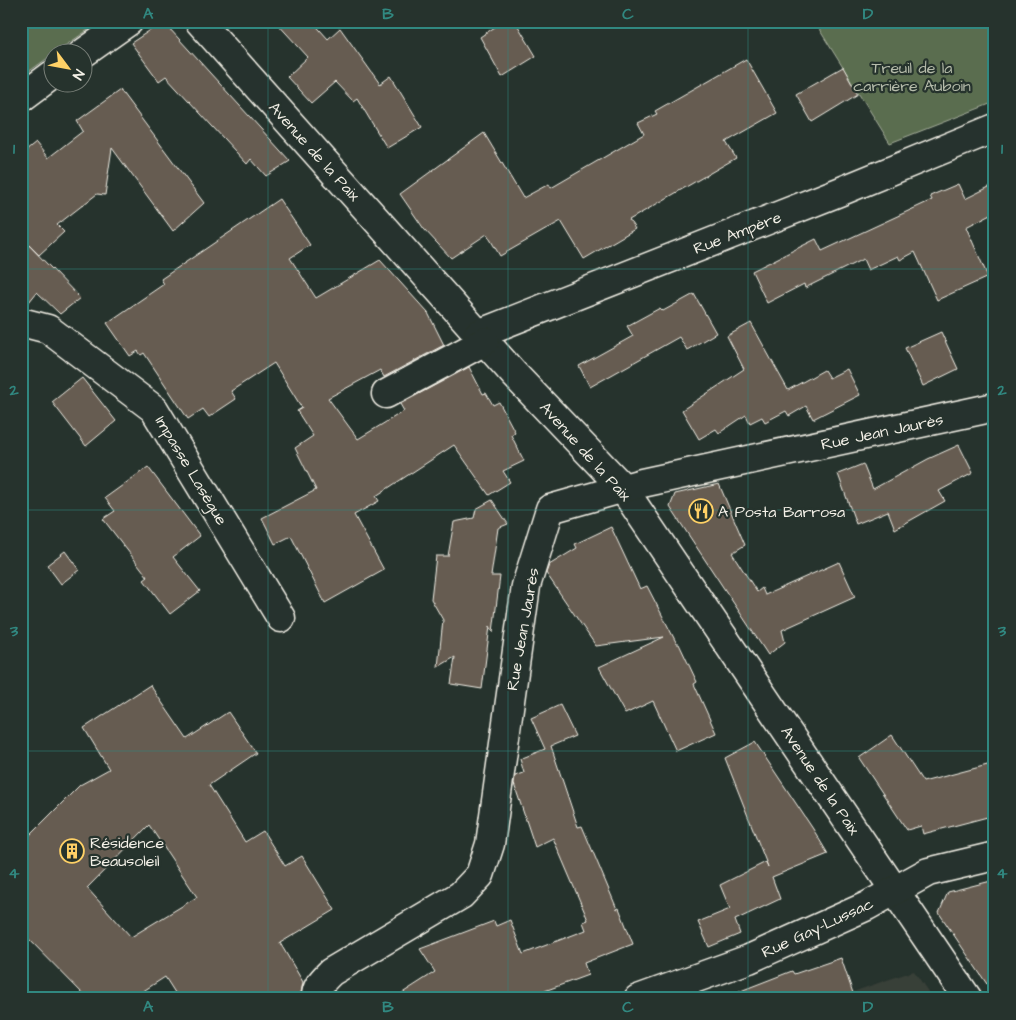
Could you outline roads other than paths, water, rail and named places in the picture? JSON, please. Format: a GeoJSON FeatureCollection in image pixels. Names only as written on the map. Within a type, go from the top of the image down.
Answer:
{"type":"FeatureCollection","features":[{"type":"Feature","properties":{"kind":"street"},"geometry":{"type":"LineString","coordinates":[[92,47],[129,21]]}},
{"type":"Feature","properties":{"kind":"street","name":"Avenue de la Paix"},"geometry":{"type":"LineString","coordinates":[[199,21],[482,338],[622,487],[968,999]]}},
{"type":"Feature","properties":{"kind":"street"},"geometry":{"type":"LineString","coordinates":[[21,98],[42,82]]}},
{"type":"Feature","properties":{"kind":"street","name":"Rue Ampère"},"geometry":{"type":"LineString","coordinates":[[386,394],[482,338],[995,128]]}},
{"type":"Feature","properties":{"kind":"street","name":"Impasse Lasègue"},"geometry":{"type":"LineString","coordinates":[[21,322],[48,329],[154,409],[281,618]]}},
{"type":"Feature","properties":{"kind":"street","name":"Rue Jean Jaurès"},"geometry":{"type":"LineString","coordinates":[[316,999],[315,995],[320,983],[331,972],[461,895],[480,875],[490,844],[526,586],[550,508],[622,487],[995,407]]}},
{"type":"Feature","properties":{"kind":"street","name":"Rue Gay-Lussac"},"geometry":{"type":"LineString","coordinates":[[638,999],[749,959],[867,906],[928,872],[995,856]]}},
{"type":"Feature","properties":{"kind":"place","name":"A Posta Barrosa"},"geometry":{"type":"Point","coordinates":[701,511]}},
{"type":"Feature","properties":{"kind":"place","name":"Résidence Beausoleil"},"geometry":{"type":"Point","coordinates":[72,851]}},
{"type":"Feature","properties":{"kind":"park label","name":"Treuil de la carrière Auboin"},"geometry":{"type":"Point","coordinates":[912,76]}}]}
